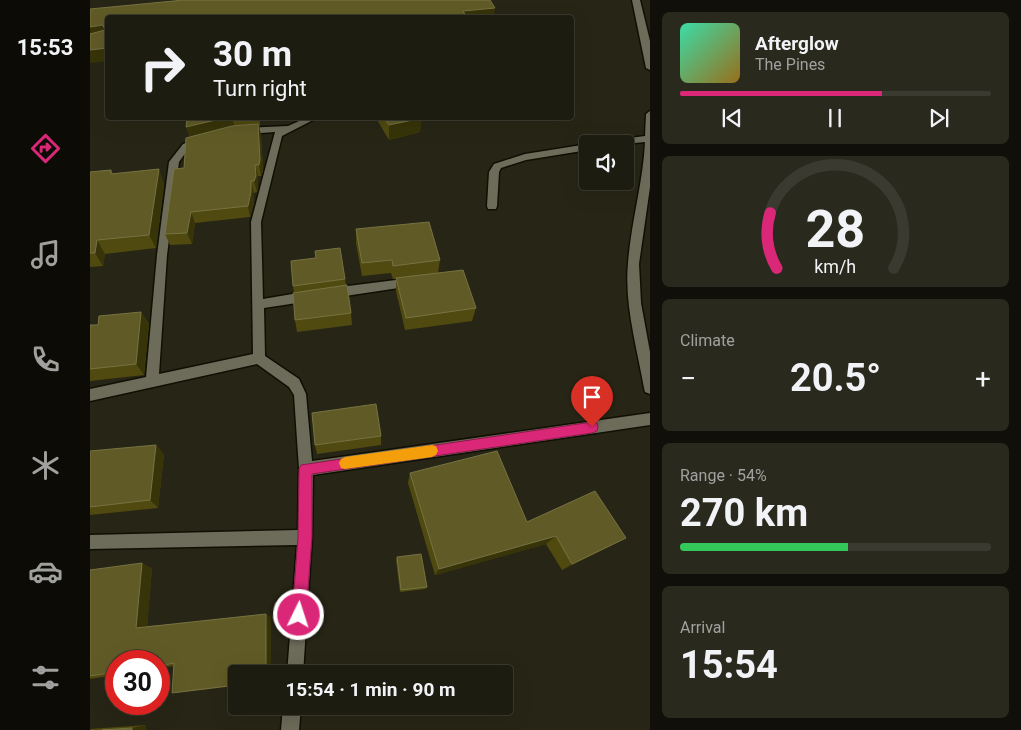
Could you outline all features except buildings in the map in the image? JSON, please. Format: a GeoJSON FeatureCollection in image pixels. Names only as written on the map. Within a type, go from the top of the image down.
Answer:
{"type":"FeatureCollection","features":[{"type":"Feature","properties":{"kind":"street"},"geometry":{"type":"LineString","coordinates":[[636,0],[650,68]]}},
{"type":"Feature","properties":{"kind":"street"},"geometry":{"type":"LineString","coordinates":[[650,114],[642,208],[633,264],[635,303],[650,388]]}},
{"type":"Feature","properties":{"kind":"street"},"geometry":{"type":"LineString","coordinates":[[259,358],[256,222],[278,134],[308,120]]}},
{"type":"Feature","properties":{"kind":"street"},"geometry":{"type":"LineString","coordinates":[[235,133],[292,127]]}},
{"type":"Feature","properties":{"kind":"street"},"geometry":{"type":"LineString","coordinates":[[152,381],[162,255],[174,162],[186,146],[213,138]]}},
{"type":"Feature","properties":{"kind":"street"},"geometry":{"type":"LineString","coordinates":[[634,140],[649,138]]}},
{"type":"Feature","properties":{"kind":"street"},"geometry":{"type":"LineString","coordinates":[[492,206],[494,172],[497,166],[524,157],[579,148]]}},
{"type":"Feature","properties":{"kind":"street"},"geometry":{"type":"LineString","coordinates":[[258,304],[424,281]]}},
{"type":"Feature","properties":{"kind":"street"},"geometry":{"type":"LineString","coordinates":[[90,395],[259,358],[294,383],[300,394],[306,469],[305,537],[295,665]]}},
{"type":"Feature","properties":{"kind":"street"},"geometry":{"type":"LineString","coordinates":[[306,469],[650,419]]}},
{"type":"Feature","properties":{"kind":"street"},"geometry":{"type":"LineString","coordinates":[[90,542],[305,537]]}},
{"type":"Feature","properties":{"kind":"street"},"geometry":{"type":"LineString","coordinates":[[290,730],[291,715]]}},
{"type":"Feature","properties":{"kind":"slow traffic"},"geometry":{"type":"LineString","coordinates":[[345,463],[432,451]]}},
{"type":"Feature","properties":{"kind":"route"},"geometry":{"type":"LineString","coordinates":[[299,615],[305,537],[306,469],[592,427]]}}]}
